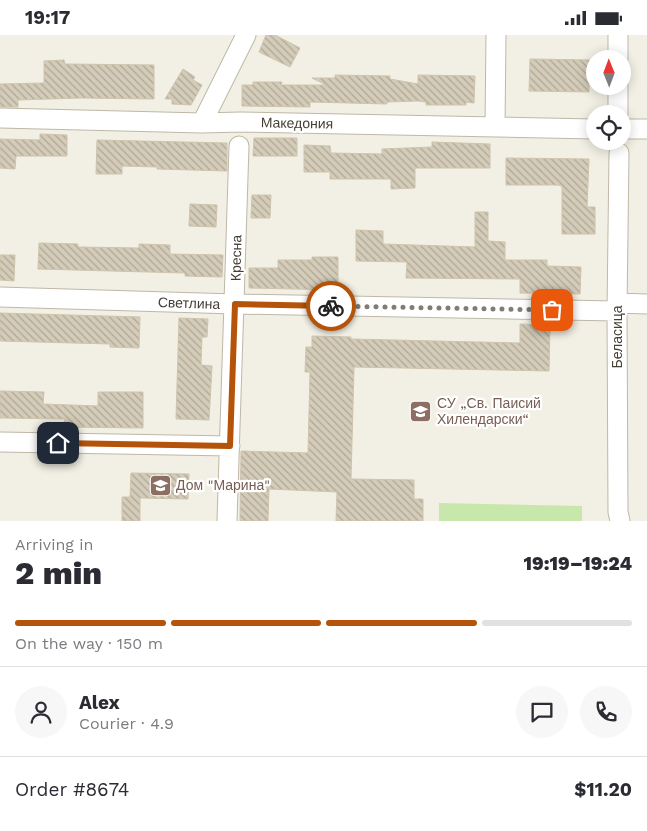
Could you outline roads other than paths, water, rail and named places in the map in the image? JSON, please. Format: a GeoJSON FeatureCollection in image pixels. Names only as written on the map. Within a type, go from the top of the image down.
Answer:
{"type":"FeatureCollection","features":[{"type":"Feature","properties":{"kind":"street"},"geometry":{"type":"LineString","coordinates":[[202,123],[246,35]]}},
{"type":"Feature","properties":{"kind":"street"},"geometry":{"type":"LineString","coordinates":[[496,35],[496,127]]}},
{"type":"Feature","properties":{"kind":"street"},"geometry":{"type":"LineString","coordinates":[[618,35],[618,50]]}},
{"type":"Feature","properties":{"kind":"street","name":"Македония"},"geometry":{"type":"LineString","coordinates":[[0,117],[202,123],[586,129]]}},
{"type":"Feature","properties":{"kind":"street"},"geometry":{"type":"LineString","coordinates":[[631,129],[647,129]]}},
{"type":"Feature","properties":{"kind":"street","name":"Кресна"},"geometry":{"type":"LineString","coordinates":[[227,521],[239,145]]}},
{"type":"Feature","properties":{"kind":"street","name":"Беласица"},"geometry":{"type":"LineString","coordinates":[[619,153],[617,307],[618,502],[620,521]]}},
{"type":"Feature","properties":{"kind":"street","name":"Светлина"},"geometry":{"type":"LineString","coordinates":[[0,297],[235,304],[617,307],[647,304]]}},
{"type":"Feature","properties":{"kind":"street"},"geometry":{"type":"LineString","coordinates":[[0,442],[230,446]]}},
{"type":"Feature","properties":{"kind":"place","name":"СУ „Св. Паисий Хилендарски“"},"geometry":{"type":"Point","coordinates":[421,411]}},
{"type":"Feature","properties":{"kind":"place","name":"Дом \"Марина\""},"geometry":{"type":"Point","coordinates":[160,485]}}]}
